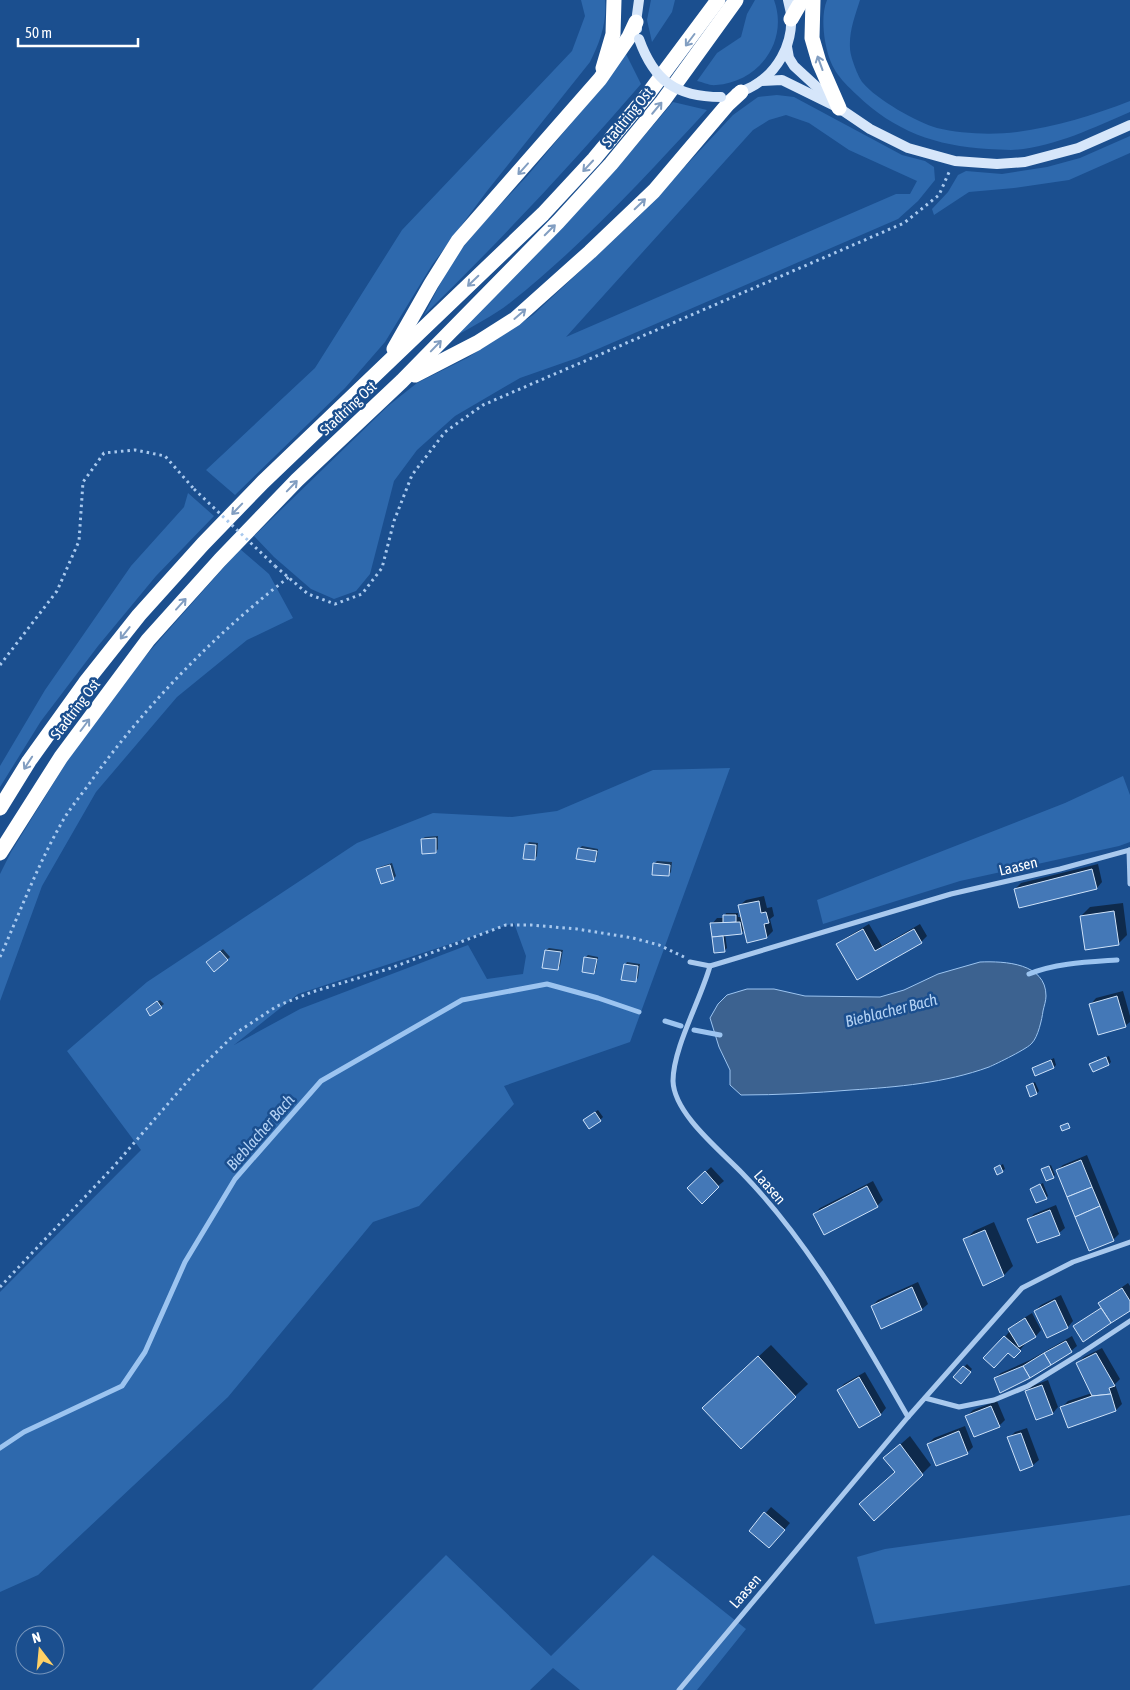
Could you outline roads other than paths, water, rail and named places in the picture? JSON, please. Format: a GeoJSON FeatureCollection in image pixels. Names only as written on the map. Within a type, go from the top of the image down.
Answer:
{"type":"FeatureCollection","features":[{"type":"Feature","properties":{"kind":"highway"},"geometry":{"type":"LineString","coordinates":[[600,79],[612,34],[614,0]]}},
{"type":"Feature","properties":{"kind":"highway","name":"Stadtring Ost"},"geometry":{"type":"LineString","coordinates":[[0,808],[29,761],[85,683],[139,615],[203,544],[263,482],[543,214],[594,159],[648,94],[718,0]]}},
{"type":"Feature","properties":{"kind":"highway","name":"Stadtring Ost"},"geometry":{"type":"LineString","coordinates":[[0,853],[61,757],[148,640],[220,560],[297,480],[402,381],[558,222],[663,101],[736,0]]}},
{"type":"Feature","properties":{"kind":"highway"},"geometry":{"type":"LineString","coordinates":[[791,19],[802,0]]}},
{"type":"Feature","properties":{"kind":"highway"},"geometry":{"type":"LineString","coordinates":[[813,0],[812,38],[819,62],[839,108]]}},
{"type":"Feature","properties":{"kind":"highway"},"geometry":{"type":"LineString","coordinates":[[384,365],[430,284],[458,241],[600,79],[629,37],[636,22]]}},
{"type":"Feature","properties":{"kind":"highway"},"geometry":{"type":"LineString","coordinates":[[402,381],[477,343],[515,319],[590,252],[654,191],[728,104],[742,92]]}},
{"type":"Feature","properties":{"kind":"street"},"geometry":{"type":"LineString","coordinates":[[640,0],[636,22],[638,38],[644,53],[658,75],[668,84],[692,95],[721,97],[742,92],[761,81],[777,65],[787,47],[791,19],[788,0]]}},
{"type":"Feature","properties":{"kind":"street"},"geometry":{"type":"LineString","coordinates":[[787,47],[794,66],[839,108]]}},
{"type":"Feature","properties":{"kind":"street"},"geometry":{"type":"LineString","coordinates":[[761,81],[782,80],[839,108],[870,129],[908,148],[955,161],[997,164],[1025,162],[1078,148],[1130,125]]}},
{"type":"Feature","properties":{"kind":"street","name":"Laasen"},"geometry":{"type":"LineString","coordinates":[[690,962],[710,966],[950,894],[1060,869],[1130,850],[1130,884]]}},
{"type":"Feature","properties":{"kind":"street","name":"Laasen"},"geometry":{"type":"LineString","coordinates":[[710,966],[707,980],[681,1044],[676,1063],[673,1081],[677,1097],[691,1120],[748,1180],[779,1216],[811,1259],[852,1320],[908,1417]]}},
{"type":"Feature","properties":{"kind":"street","name":"Laasen"},"geometry":{"type":"LineString","coordinates":[[679,1690],[908,1417],[1022,1288],[1073,1262],[1130,1242]]}},
{"type":"Feature","properties":{"kind":"street"},"geometry":{"type":"LineString","coordinates":[[925,1398],[959,1407],[994,1400],[1028,1386],[1130,1321]]}},
{"type":"Feature","properties":{"kind":"water"},"geometry":{"type":"Polygon","coordinates":[[[980,962],[1001,962],[1032,970],[1044,985],[1046,996],[1039,1028],[1034,1040],[1030,1045],[998,1063],[938,1081],[886,1087],[796,1094],[741,1095],[730,1085],[730,1070],[719,1047],[710,1018],[718,1004],[727,995],[747,989],[774,989],[805,996],[880,997],[904,990],[938,974],[980,962]]]}},
{"type":"Feature","properties":{"kind":"waterway","name":"Bieblacher Bach"},"geometry":{"type":"LineString","coordinates":[[1029,974],[1061,965],[1117,960]]}},
{"type":"Feature","properties":{"kind":"waterway","name":"Bieblacher Bach"},"geometry":{"type":"LineString","coordinates":[[0,1448],[24,1432],[122,1386],[145,1352],[185,1262],[235,1179],[321,1081],[462,1000],[547,984],[639,1012]]}},
{"type":"Feature","properties":{"kind":"waterway","name":"Bieblacher Bach"},"geometry":{"type":"LineString","coordinates":[[665,1021],[681,1026]]}},
{"type":"Feature","properties":{"kind":"waterway","name":"Bieblacher Bach"},"geometry":{"type":"LineString","coordinates":[[694,1030],[720,1035]]}}]}
